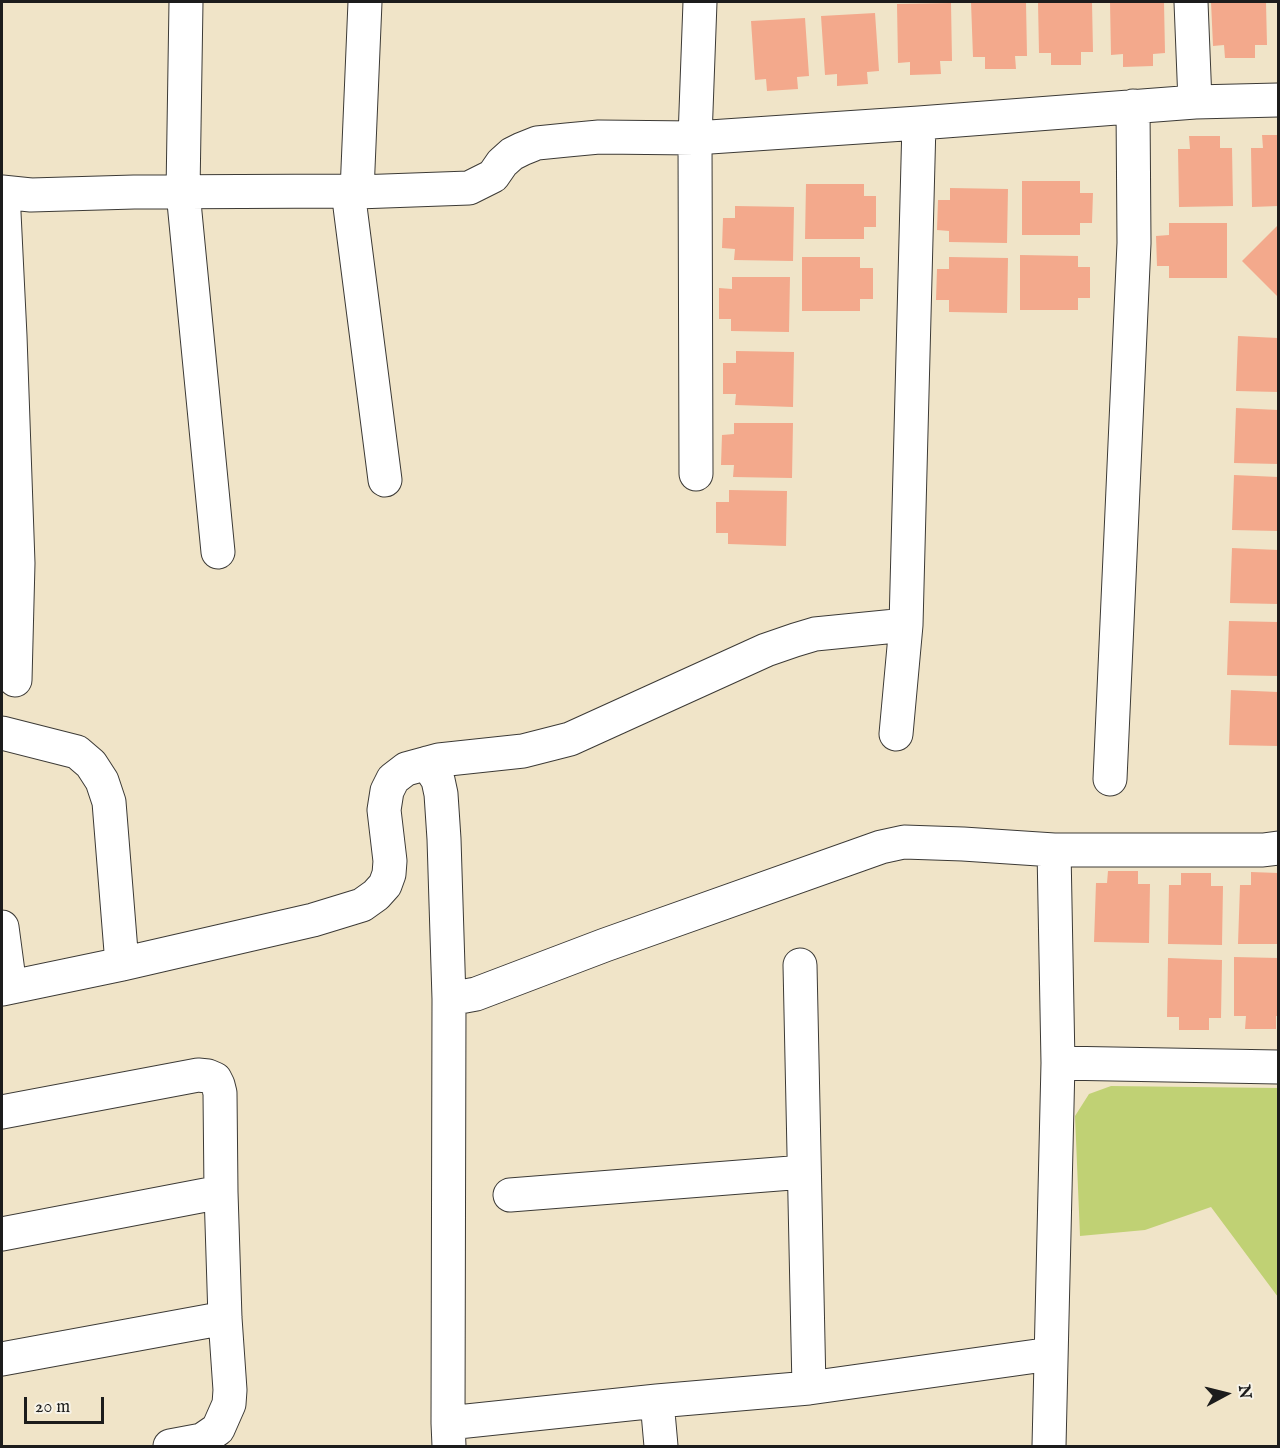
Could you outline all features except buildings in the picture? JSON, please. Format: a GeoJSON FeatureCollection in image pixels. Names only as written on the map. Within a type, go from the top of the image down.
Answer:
{"type":"FeatureCollection","features":[{"type":"Feature","properties":{"kind":"street"},"geometry":{"type":"LineString","coordinates":[[186,2],[183,192],[218,552]]}},
{"type":"Feature","properties":{"kind":"street"},"geometry":{"type":"LineString","coordinates":[[364,2],[352,191],[385,480]]}},
{"type":"Feature","properties":{"kind":"street"},"geometry":{"type":"LineString","coordinates":[[696,474],[695,138],[700,2]]}},
{"type":"Feature","properties":{"kind":"street"},"geometry":{"type":"LineString","coordinates":[[1191,2],[1195,102]]}},
{"type":"Feature","properties":{"kind":"street"},"geometry":{"type":"LineString","coordinates":[[15,680],[18,563],[8,464],[2,192],[31,195],[469,188],[493,176],[512,154],[537,144],[599,137],[695,138],[1133,106],[1278,100]]}},
{"type":"Feature","properties":{"kind":"street"},"geometry":{"type":"LineString","coordinates":[[1110,779],[1134,243],[1133,106]]}},
{"type":"Feature","properties":{"kind":"street"},"geometry":{"type":"LineString","coordinates":[[896,734],[906,625],[919,123]]}},
{"type":"Feature","properties":{"kind":"street"},"geometry":{"type":"LineString","coordinates":[[2,927],[6,988],[313,920],[362,904],[385,885],[389,873],[390,861],[384,810],[387,791],[393,779],[406,769],[450,759],[523,751],[570,740],[766,650],[795,640],[815,634],[906,625]]}},
{"type":"Feature","properties":{"kind":"street"},"geometry":{"type":"LineString","coordinates":[[2,733],[77,752],[92,764],[102,781],[109,802],[122,964]]}},
{"type":"Feature","properties":{"kind":"street"},"geometry":{"type":"LineString","coordinates":[[427,763],[438,780],[444,838],[449,999],[448,1435],[657,1401],[809,1388],[1051,1354]]}},
{"type":"Feature","properties":{"kind":"street"},"geometry":{"type":"LineString","coordinates":[[449,999],[476,994],[605,945],[881,847],[904,842],[1054,850],[1263,850],[1278,848]]}},
{"type":"Feature","properties":{"kind":"street"},"geometry":{"type":"LineString","coordinates":[[1049,1446],[1058,1063],[1054,850]]}},
{"type":"Feature","properties":{"kind":"street"},"geometry":{"type":"LineString","coordinates":[[800,965],[809,1388]]}},
{"type":"Feature","properties":{"kind":"street"},"geometry":{"type":"LineString","coordinates":[[1058,1063],[1278,1068]]}},
{"type":"Feature","properties":{"kind":"street"},"geometry":{"type":"LineString","coordinates":[[2,1112],[198,1075],[215,1079],[220,1093],[221,1192],[229,1404],[218,1429],[202,1440],[170,1446]]}},
{"type":"Feature","properties":{"kind":"street"},"geometry":{"type":"LineString","coordinates":[[510,1195],[804,1173]]}},
{"type":"Feature","properties":{"kind":"street"},"geometry":{"type":"LineString","coordinates":[[2,1234],[221,1192]]}},
{"type":"Feature","properties":{"kind":"street"},"geometry":{"type":"LineString","coordinates":[[2,1359],[225,1318]]}},
{"type":"Feature","properties":{"kind":"street"},"geometry":{"type":"LineString","coordinates":[[657,1401],[660,1446]]}},
{"type":"Feature","properties":{"kind":"green space"},"geometry":{"type":"Polygon","coordinates":[[[1111,1086],[1278,1088],[1278,1297],[1211,1207],[1145,1230],[1080,1236],[1075,1116],[1089,1094],[1111,1086]]]}}]}
